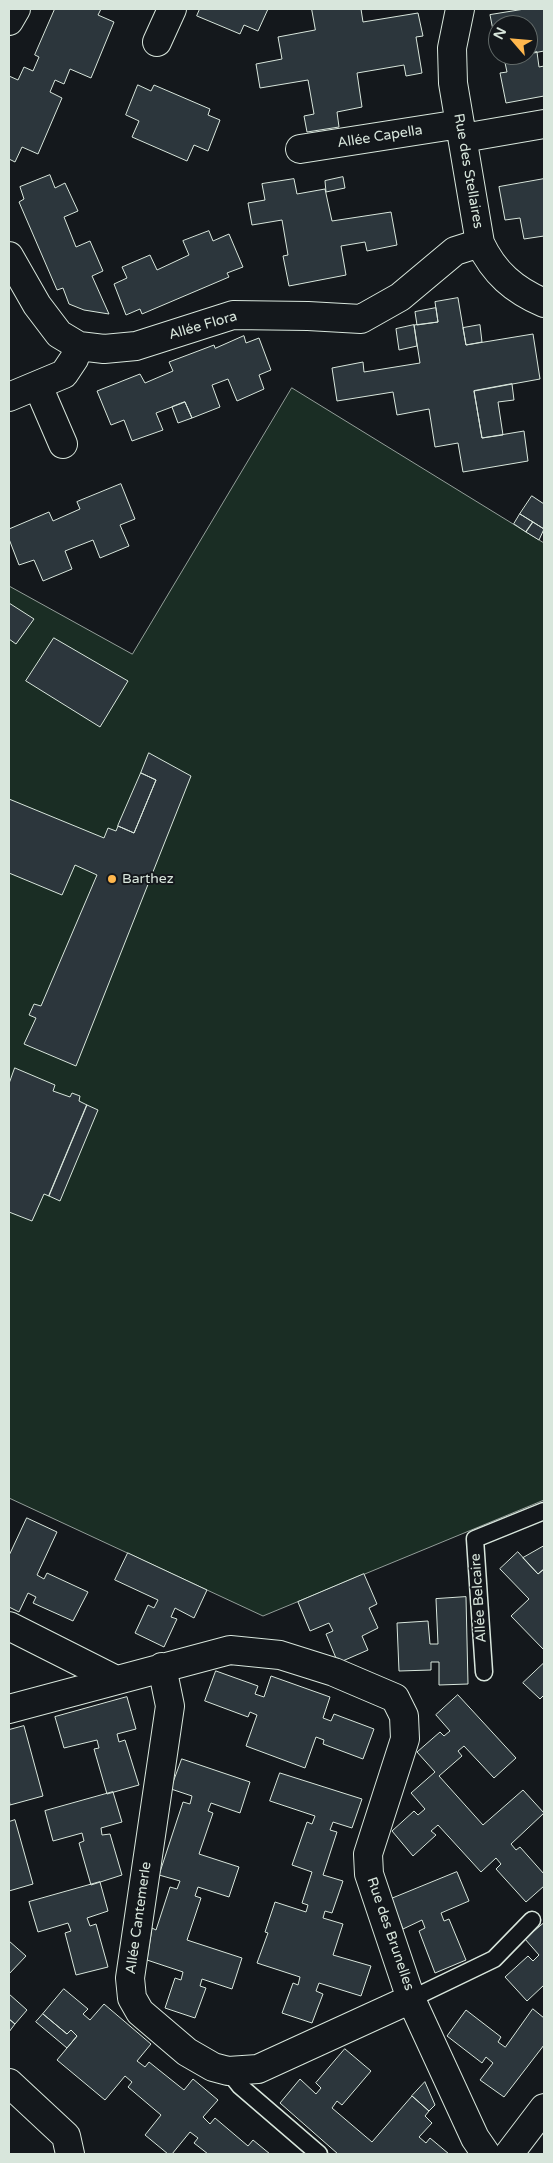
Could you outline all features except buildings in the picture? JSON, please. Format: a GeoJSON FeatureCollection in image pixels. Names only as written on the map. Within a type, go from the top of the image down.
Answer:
{"type":"FeatureCollection","features":[{"type":"Feature","properties":{"kind":"street"},"geometry":{"type":"LineString","coordinates":[[9,21],[16,9]]}},
{"type":"Feature","properties":{"kind":"street"},"geometry":{"type":"LineString","coordinates":[[157,42],[172,9]]}},
{"type":"Feature","properties":{"kind":"street","name":"Rue des Stellaires"},"geometry":{"type":"LineString","coordinates":[[460,9],[452,48],[453,83],[480,243],[488,261],[505,278],[526,295],[544,303]]}},
{"type":"Feature","properties":{"kind":"street","name":"Allée Capella"},"geometry":{"type":"LineString","coordinates":[[300,149],[544,124]]}},
{"type":"Feature","properties":{"kind":"street","name":"Allée Flora"},"geometry":{"type":"LineString","coordinates":[[9,256],[38,305],[59,334],[80,346],[104,350],[136,346],[232,315],[361,319],[400,297],[455,251],[480,243]]}},
{"type":"Feature","properties":{"kind":"street"},"geometry":{"type":"LineString","coordinates":[[9,397],[64,374],[80,346]]}},
{"type":"Feature","properties":{"kind":"street"},"geometry":{"type":"LineString","coordinates":[[38,386],[63,444]]}},
{"type":"Feature","properties":{"kind":"street"},"geometry":{"type":"LineString","coordinates":[[9,1626],[114,1680]]}},
{"type":"Feature","properties":{"kind":"street","name":"Rue des Brunelles"},"geometry":{"type":"LineString","coordinates":[[9,1709],[230,1650],[280,1655],[334,1672],[395,1698],[404,1716],[405,1739],[368,1854],[369,1874],[412,1999],[475,2138],[486,2154]]}},
{"type":"Feature","properties":{"kind":"street","name":"Allée Cantemerle"},"geometry":{"type":"LineString","coordinates":[[162,1667],[170,1706],[130,1978],[132,1998],[140,2012],[187,2052],[213,2067],[228,2071],[258,2069],[412,1999]]}},
{"type":"Feature","properties":{"kind":"street"},"geometry":{"type":"LineString","coordinates":[[9,2083],[66,2136],[70,2154]]}},
{"type":"Feature","properties":{"kind":"street"},"geometry":{"type":"LineString","coordinates":[[509,2154],[544,2108]]}},
{"type":"Feature","properties":{"kind":"lane","name":"Allée Belcaire"},"geometry":{"type":"LineString","coordinates":[[484,1672],[476,1539],[544,1511]]}},
{"type":"Feature","properties":{"kind":"lane"},"geometry":{"type":"LineString","coordinates":[[412,1999],[494,1959],[532,1920]]}},
{"type":"Feature","properties":{"kind":"lane"},"geometry":{"type":"LineString","coordinates":[[228,2071],[240,2086],[319,2154]]}},
{"type":"Feature","properties":{"kind":"green space"},"geometry":{"type":"Polygon","coordinates":[[[292,388],[544,543],[544,1500],[263,1616],[9,1498],[9,586],[132,654],[292,388]]]}},
{"type":"Feature","properties":{"kind":"place","name":"Barthez"},"geometry":{"type":"Point","coordinates":[112,879]}}]}
